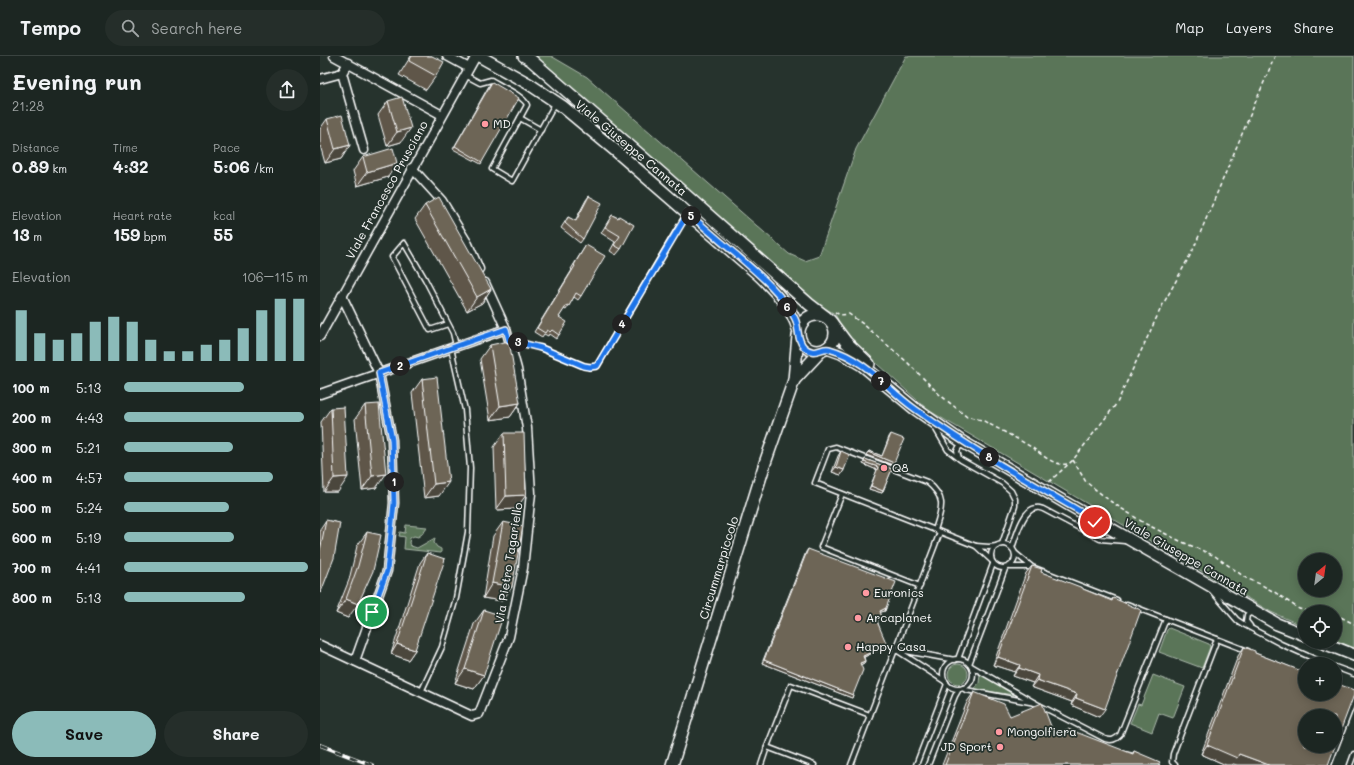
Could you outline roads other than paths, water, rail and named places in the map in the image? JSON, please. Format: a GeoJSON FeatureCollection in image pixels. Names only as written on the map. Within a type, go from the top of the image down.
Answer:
{"type":"FeatureCollection","features":[{"type":"Feature","properties":{"kind":"street"},"geometry":{"type":"LineString","coordinates":[[334,56],[442,115]]}},
{"type":"Feature","properties":{"kind":"street"},"geometry":{"type":"LineString","coordinates":[[448,56],[467,71]]}},
{"type":"Feature","properties":{"kind":"street","name":"Viale Francesco Prusciano"},"geometry":{"type":"LineString","coordinates":[[320,336],[412,168],[476,56]]}},
{"type":"Feature","properties":{"kind":"street","name":"Viale Giuseppe Cannata"},"geometry":{"type":"LineString","coordinates":[[479,56],[529,84],[556,102],[594,131],[775,290],[786,304],[795,320],[798,333]]}},
{"type":"Feature","properties":{"kind":"street","name":"Viale Giuseppe Cannata"},"geometry":{"type":"LineString","coordinates":[[524,56],[531,60],[809,304],[830,314]]}},
{"type":"Feature","properties":{"kind":"street"},"geometry":{"type":"LineString","coordinates":[[320,79],[342,73],[348,63]]}},
{"type":"Feature","properties":{"kind":"street"},"geometry":{"type":"LineString","coordinates":[[342,73],[364,150]]}},
{"type":"Feature","properties":{"kind":"street","name":"Via Pietro Tagariello"},"geometry":{"type":"LineString","coordinates":[[320,645],[472,716],[479,714],[509,637],[523,568],[531,493],[527,428],[517,369],[506,329],[468,244],[442,201],[412,168]]}},
{"type":"Feature","properties":{"kind":"street"},"geometry":{"type":"LineString","coordinates":[[342,296],[379,373],[392,440],[394,503],[387,571],[355,661]]}},
{"type":"Feature","properties":{"kind":"street"},"geometry":{"type":"LineString","coordinates":[[815,314],[830,314],[831,321],[834,326],[835,332],[832,344],[824,350],[815,352],[809,350],[800,342],[798,333],[804,319],[809,316],[815,314]]}},
{"type":"Feature","properties":{"kind":"street","name":"Viale Giuseppe Cannata"},"geometry":{"type":"LineString","coordinates":[[834,326],[846,342],[914,408]]}},
{"type":"Feature","properties":{"kind":"street"},"geometry":{"type":"LineString","coordinates":[[320,394],[506,329]]}},
{"type":"Feature","properties":{"kind":"street","name":"Circummarpiccolo"},"geometry":{"type":"LineString","coordinates":[[672,765],[765,463],[794,380],[798,333]]}},
{"type":"Feature","properties":{"kind":"street","name":"Viale Giuseppe Cannata"},"geometry":{"type":"LineString","coordinates":[[824,350],[841,353],[862,365],[914,408],[967,444],[1090,517],[1277,624],[1298,632]]}},
{"type":"Feature","properties":{"kind":"street","name":"Circummarpiccolo"},"geometry":{"type":"LineString","coordinates":[[794,380],[824,350]]}},
{"type":"Feature","properties":{"kind":"street"},"geometry":{"type":"LineString","coordinates":[[1339,649],[1354,655]]}},
{"type":"Feature","properties":{"kind":"lane"},"geometry":{"type":"LineString","coordinates":[[467,71],[480,83],[492,80],[526,102],[527,105],[492,169],[512,181],[556,102]]}},
{"type":"Feature","properties":{"kind":"lane"},"geometry":{"type":"LineString","coordinates":[[520,118],[540,130]]}},
{"type":"Feature","properties":{"kind":"lane"},"geometry":{"type":"LineString","coordinates":[[541,348],[584,366],[597,366],[688,213]]}},
{"type":"Feature","properties":{"kind":"lane"},"geometry":{"type":"LineString","coordinates":[[421,692],[442,647],[456,598],[468,532],[470,468],[465,410],[453,347],[453,334],[448,324],[425,279],[404,243],[392,257],[430,330],[448,324]]}},
{"type":"Feature","properties":{"kind":"lane"},"geometry":{"type":"LineString","coordinates":[[931,420],[948,450],[961,460],[1002,483],[1011,491],[1015,499],[1015,506],[1002,544]]}},
{"type":"Feature","properties":{"kind":"lane"},"geometry":{"type":"LineString","coordinates":[[961,460],[957,451],[962,445],[967,444]]}},
{"type":"Feature","properties":{"kind":"lane"},"geometry":{"type":"LineString","coordinates":[[935,530],[941,512],[942,501],[936,489],[927,482],[836,447],[828,449],[816,483],[842,494],[976,546],[989,547],[1002,544],[1009,546],[1032,567],[1250,652]]}},
{"type":"Feature","properties":{"kind":"lane"},"geometry":{"type":"LineString","coordinates":[[842,494],[821,547],[920,586]]}},
{"type":"Feature","properties":{"kind":"lane"},"geometry":{"type":"LineString","coordinates":[[1012,548],[1024,517],[1030,510],[1036,508],[1043,509],[1100,539],[1134,542]]}},
{"type":"Feature","properties":{"kind":"lane"},"geometry":{"type":"LineString","coordinates":[[1082,530],[1091,531],[1093,529],[1095,522],[1090,517]]}},
{"type":"Feature","properties":{"kind":"lane"},"geometry":{"type":"LineString","coordinates":[[851,765],[940,532]]}},
{"type":"Feature","properties":{"kind":"lane"},"geometry":{"type":"LineString","coordinates":[[976,546],[998,568],[1032,567]]}},
{"type":"Feature","properties":{"kind":"lane"},"geometry":{"type":"LineString","coordinates":[[916,765],[946,683],[944,669],[949,663],[957,659],[992,562],[992,552],[997,546]]}},
{"type":"Feature","properties":{"kind":"lane"},"geometry":{"type":"LineString","coordinates":[[928,765],[954,696],[961,688],[969,685],[972,680],[973,672],[970,665],[1008,568],[1015,561],[1015,553]]}},
{"type":"Feature","properties":{"kind":"lane"},"geometry":{"type":"LineString","coordinates":[[1204,582],[1237,620],[1293,650],[1310,657]]}},
{"type":"Feature","properties":{"kind":"lane"},"geometry":{"type":"LineString","coordinates":[[1257,612],[1247,615],[1246,622],[1258,632]]}},
{"type":"Feature","properties":{"kind":"lane"},"geometry":{"type":"LineString","coordinates":[[895,649],[966,661],[970,665],[1035,703],[1105,740],[1112,741],[1120,735],[1166,619]]}},
{"type":"Feature","properties":{"kind":"lane"},"geometry":{"type":"LineString","coordinates":[[1175,765],[1172,762],[1173,754],[1217,639]]}},
{"type":"Feature","properties":{"kind":"lane"},"geometry":{"type":"LineString","coordinates":[[895,649],[951,687],[1035,703]]}},
{"type":"Feature","properties":{"kind":"lane"},"geometry":{"type":"LineString","coordinates":[[1342,670],[1354,674]]}},
{"type":"Feature","properties":{"kind":"lane"},"geometry":{"type":"LineString","coordinates":[[760,765],[791,685],[870,715]]}},
{"type":"Feature","properties":{"kind":"lane"},"geometry":{"type":"LineString","coordinates":[[1329,765],[1354,700]]}},
{"type":"Feature","properties":{"kind":"lane"},"geometry":{"type":"LineString","coordinates":[[767,747],[814,765]]}},
{"type":"Feature","properties":{"kind":"lane"},"geometry":{"type":"LineString","coordinates":[[1350,765],[1354,754]]}},
{"type":"Feature","properties":{"kind":"railway"},"geometry":{"type":"LineString","coordinates":[[320,745],[372,765]]}},
{"type":"Feature","properties":{"kind":"place","name":"MD"},"geometry":{"type":"Point","coordinates":[485,124]}},
{"type":"Feature","properties":{"kind":"place","name":"Q8"},"geometry":{"type":"Point","coordinates":[884,468]}},
{"type":"Feature","properties":{"kind":"place","name":"Euronics"},"geometry":{"type":"Point","coordinates":[866,593]}},
{"type":"Feature","properties":{"kind":"place","name":"Arcaplanet"},"geometry":{"type":"Point","coordinates":[858,618]}},
{"type":"Feature","properties":{"kind":"place","name":"Happy Casa"},"geometry":{"type":"Point","coordinates":[848,647]}},
{"type":"Feature","properties":{"kind":"place","name":"Mongolfiera"},"geometry":{"type":"Point","coordinates":[999,732]}},
{"type":"Feature","properties":{"kind":"place","name":"JD Sport"},"geometry":{"type":"Point","coordinates":[1000,747]}}]}
